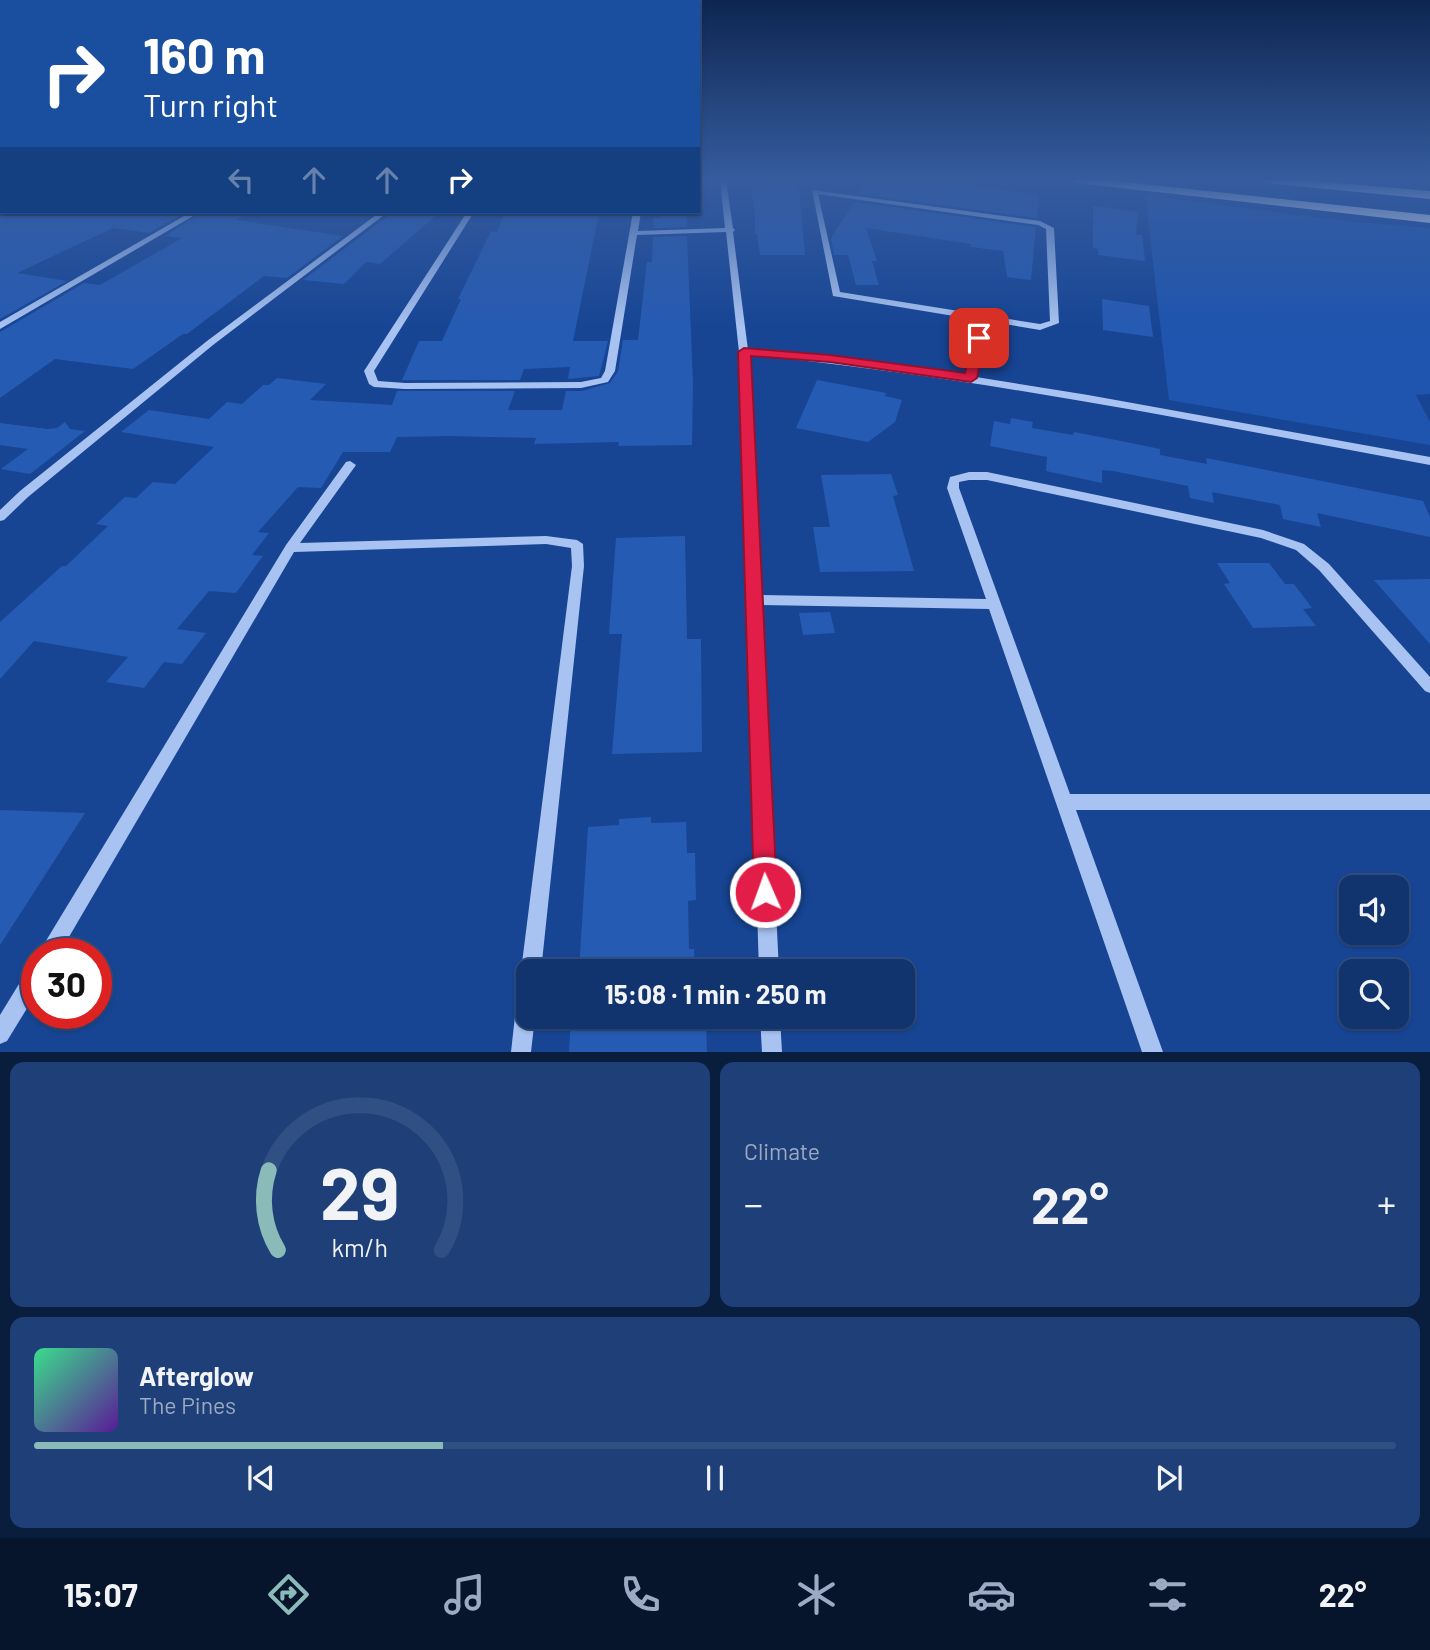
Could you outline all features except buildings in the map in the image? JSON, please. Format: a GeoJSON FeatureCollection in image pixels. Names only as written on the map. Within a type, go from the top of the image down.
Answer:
{"type":"FeatureCollection","features":[{"type":"Feature","properties":{"kind":"street"},"geometry":{"type":"LineString","coordinates":[[2,323],[166,229]]}},
{"type":"Feature","properties":{"kind":"street"},"geometry":{"type":"LineString","coordinates":[[0,517],[63,461],[210,343],[361,229]]}},
{"type":"Feature","properties":{"kind":"street"},"geometry":{"type":"LineString","coordinates":[[459,229],[369,371],[373,384],[581,386],[605,380],[610,371],[636,229]]}},
{"type":"Feature","properties":{"kind":"street"},"geometry":{"type":"LineString","coordinates":[[822,229],[836,294],[1040,327],[1055,323],[1050,229]]}},
{"type":"Feature","properties":{"kind":"street"},"geometry":{"type":"LineString","coordinates":[[636,233],[731,230],[744,352],[769,959]]}},
{"type":"Feature","properties":{"kind":"street"},"geometry":{"type":"LineString","coordinates":[[971,378],[983,319]]}},
{"type":"Feature","properties":{"kind":"street"},"geometry":{"type":"LineString","coordinates":[[744,352],[830,359],[1059,391],[1198,420],[1430,461]]}},
{"type":"Feature","properties":{"kind":"street"},"geometry":{"type":"LineString","coordinates":[[58,938],[290,548],[350,465]]}},
{"type":"Feature","properties":{"kind":"street"},"geometry":{"type":"LineString","coordinates":[[1153,1052],[953,488],[954,480],[969,476],[986,476],[1263,534],[1300,547],[1324,567],[1430,687]]}},
{"type":"Feature","properties":{"kind":"street"},"geometry":{"type":"LineString","coordinates":[[290,548],[546,540],[577,544],[578,566],[532,959]]}},
{"type":"Feature","properties":{"kind":"street"},"geometry":{"type":"LineString","coordinates":[[754,600],[994,604]]}},
{"type":"Feature","properties":{"kind":"street"},"geometry":{"type":"LineString","coordinates":[[1065,802],[1430,802]]}},
{"type":"Feature","properties":{"kind":"street"},"geometry":{"type":"LineString","coordinates":[[0,1034],[21,999]]}},
{"type":"Feature","properties":{"kind":"street"},"geometry":{"type":"LineString","coordinates":[[521,1052],[524,1029]]}},
{"type":"Feature","properties":{"kind":"street"},"geometry":{"type":"LineString","coordinates":[[771,1029],[772,1052]]}},
{"type":"Feature","properties":{"kind":"shaded area"},"geometry":{"type":"Polygon","coordinates":[[[1149,229],[1430,229],[1430,394],[1416,395],[1430,422],[1430,445],[1169,400],[1149,229]]]}},
{"type":"Feature","properties":{"kind":"route"},"geometry":{"type":"LineString","coordinates":[[765,892],[744,352],[830,359],[971,378],[979,338]]}}]}
